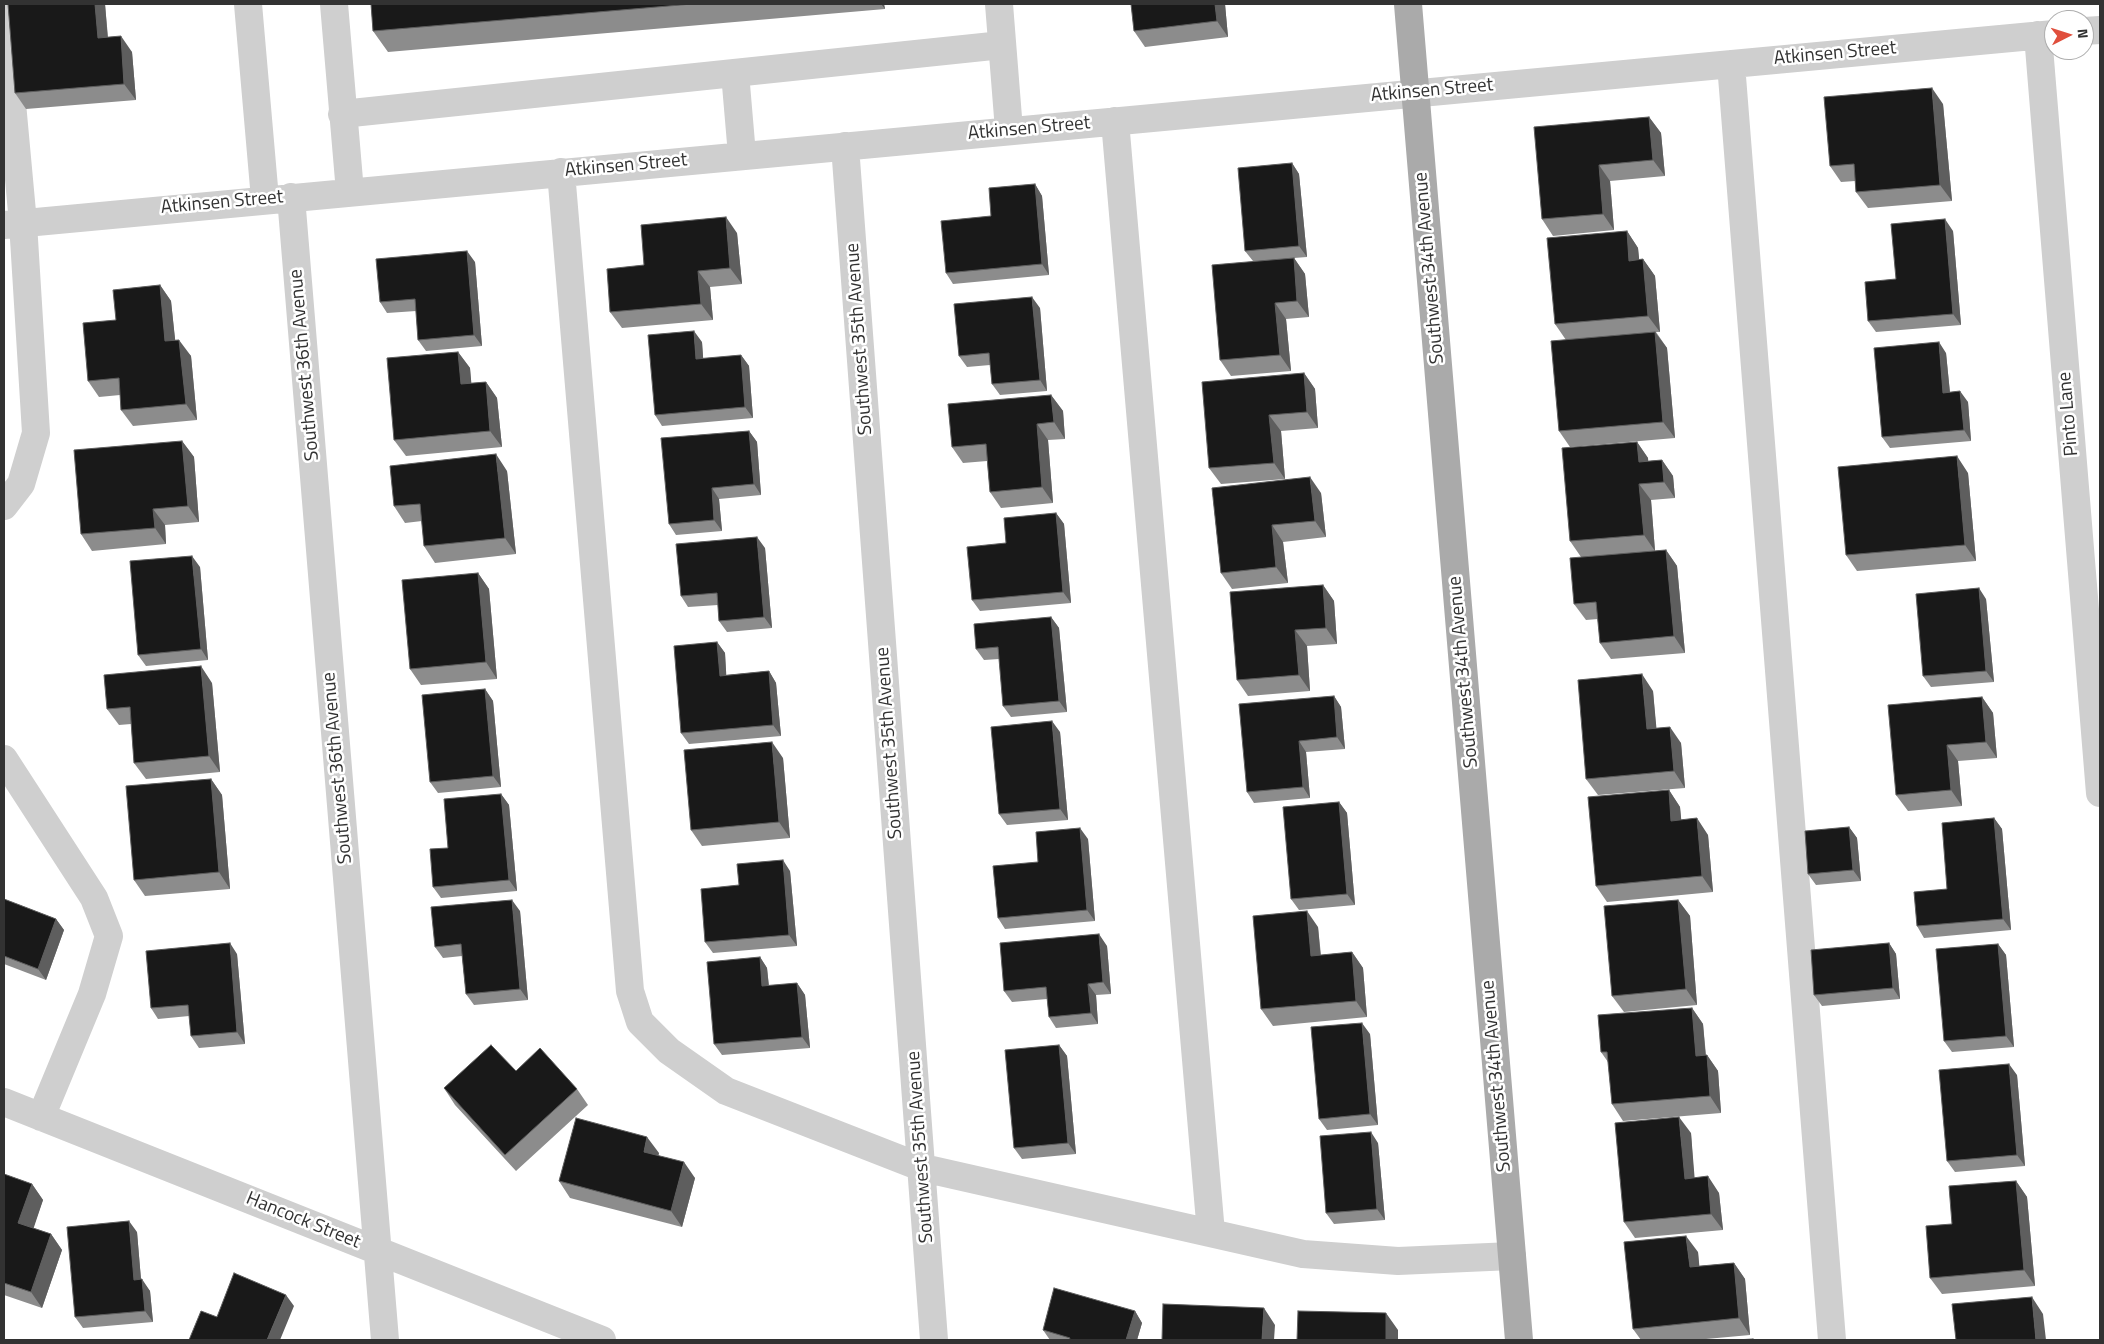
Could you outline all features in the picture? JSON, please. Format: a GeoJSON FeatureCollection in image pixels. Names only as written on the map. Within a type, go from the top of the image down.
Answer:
{"type":"FeatureCollection","features":[{"type":"Feature","properties":{"kind":"main road","name":"Southwest 34th Avenue"},"geometry":{"type":"LineString","coordinates":[[1408,4],[1519,1340]]}},
{"type":"Feature","properties":{"kind":"street","name":"Southwest 36th Avenue"},"geometry":{"type":"LineString","coordinates":[[248,4],[278,198],[385,1340]]}},
{"type":"Feature","properties":{"kind":"street"},"geometry":{"type":"LineString","coordinates":[[334,4],[350,192]]}},
{"type":"Feature","properties":{"kind":"street"},"geometry":{"type":"LineString","coordinates":[[998,4],[1009,130]]}},
{"type":"Feature","properties":{"kind":"street"},"geometry":{"type":"LineString","coordinates":[[4,16],[13,224],[36,434],[21,484],[4,506]]}},
{"type":"Feature","properties":{"kind":"street","name":"Atkinsen Street"},"geometry":{"type":"LineString","coordinates":[[13,224],[2044,35]]}},
{"type":"Feature","properties":{"kind":"street"},"geometry":{"type":"LineString","coordinates":[[342,114],[1002,44]]}},
{"type":"Feature","properties":{"kind":"street","name":"Pinto Lane"},"geometry":{"type":"LineString","coordinates":[[2048,60],[2100,793]]}},
{"type":"Feature","properties":{"kind":"street"},"geometry":{"type":"LineString","coordinates":[[1731,64],[1832,1340]]}},
{"type":"Feature","properties":{"kind":"street"},"geometry":{"type":"LineString","coordinates":[[735,73],[742,155]]}},
{"type":"Feature","properties":{"kind":"street"},"geometry":{"type":"LineString","coordinates":[[1115,121],[1211,1233]]}},
{"type":"Feature","properties":{"kind":"street","name":"Southwest 35th Avenue"},"geometry":{"type":"LineString","coordinates":[[845,146],[923,1168],[934,1340]]}},
{"type":"Feature","properties":{"kind":"street"},"geometry":{"type":"LineString","coordinates":[[561,172],[630,991],[640,1022],[669,1051],[726,1091],[923,1168],[1303,1254],[1398,1261],[1512,1256]]}},
{"type":"Feature","properties":{"kind":"street"},"geometry":{"type":"LineString","coordinates":[[4,759],[94,898],[109,936],[92,994],[41,1117]]}},
{"type":"Feature","properties":{"kind":"street","name":"Hancock Street"},"geometry":{"type":"LineString","coordinates":[[4,1102],[602,1340]]}},
{"type":"Feature","properties":{"kind":"building"},"geometry":{"type":"Polygon","coordinates":[[[8,4],[95,4],[98,38],[121,36],[124,84],[15,93],[8,4]]]}},
{"type":"Feature","properties":{"kind":"building"},"geometry":{"type":"Polygon","coordinates":[[[371,4],[692,4],[373,31],[371,4]]]}},
{"type":"Feature","properties":{"kind":"building"},"geometry":{"type":"Polygon","coordinates":[[[1131,4],[1215,4],[1217,21],[1134,31],[1131,4]]]}},
{"type":"Feature","properties":{"kind":"building"},"geometry":{"type":"Polygon","coordinates":[[[1932,88],[1940,185],[1856,192],[1854,164],[1830,166],[1824,97],[1932,88]]]}},
{"type":"Feature","properties":{"kind":"building"},"geometry":{"type":"Polygon","coordinates":[[[1649,117],[1653,160],[1599,165],[1603,214],[1542,219],[1534,127],[1649,117]]]}},
{"type":"Feature","properties":{"kind":"building"},"geometry":{"type":"Polygon","coordinates":[[[1292,163],[1299,246],[1245,251],[1238,168],[1292,163]]]}},
{"type":"Feature","properties":{"kind":"building"},"geometry":{"type":"Polygon","coordinates":[[[1035,184],[1042,264],[946,273],[941,221],[991,216],[989,188],[1035,184]]]}},
{"type":"Feature","properties":{"kind":"building"},"geometry":{"type":"Polygon","coordinates":[[[726,217],[730,268],[698,271],[701,304],[610,312],[607,269],[644,265],[641,225],[726,217]]]}},
{"type":"Feature","properties":{"kind":"building"},"geometry":{"type":"Polygon","coordinates":[[[1945,219],[1953,314],[1868,321],[1865,282],[1896,279],[1891,224],[1945,219]]]}},
{"type":"Feature","properties":{"kind":"building"},"geometry":{"type":"Polygon","coordinates":[[[1627,231],[1629,261],[1643,259],[1648,316],[1555,324],[1547,238],[1627,231]]]}},
{"type":"Feature","properties":{"kind":"building"},"geometry":{"type":"Polygon","coordinates":[[[467,251],[474,335],[418,340],[415,299],[380,302],[376,259],[467,251]]]}},
{"type":"Feature","properties":{"kind":"building"},"geometry":{"type":"Polygon","coordinates":[[[1294,258],[1297,301],[1275,303],[1280,355],[1220,360],[1212,265],[1294,258]]]}},
{"type":"Feature","properties":{"kind":"building"},"geometry":{"type":"Polygon","coordinates":[[[160,285],[165,341],[179,340],[186,404],[121,410],[119,378],[88,381],[83,323],[116,320],[113,290],[160,285]]]}},
{"type":"Feature","properties":{"kind":"building"},"geometry":{"type":"Polygon","coordinates":[[[1032,297],[1040,380],[992,384],[989,353],[959,356],[954,304],[1032,297]]]}},
{"type":"Feature","properties":{"kind":"building"},"geometry":{"type":"Polygon","coordinates":[[[694,331],[696,359],[741,355],[745,407],[655,415],[648,335],[694,331]]]}},
{"type":"Feature","properties":{"kind":"building"},"geometry":{"type":"Polygon","coordinates":[[[1655,332],[1663,422],[1559,431],[1551,341],[1655,332]]]}},
{"type":"Feature","properties":{"kind":"building"},"geometry":{"type":"Polygon","coordinates":[[[1939,342],[1943,393],[1960,391],[1964,430],[1882,437],[1874,348],[1939,342]]]}},
{"type":"Feature","properties":{"kind":"building"},"geometry":{"type":"Polygon","coordinates":[[[458,352],[461,384],[486,382],[490,431],[394,440],[387,358],[458,352]]]}},
{"type":"Feature","properties":{"kind":"building"},"geometry":{"type":"Polygon","coordinates":[[[1304,373],[1307,412],[1269,415],[1274,463],[1209,468],[1202,382],[1304,373]]]}},
{"type":"Feature","properties":{"kind":"building"},"geometry":{"type":"Polygon","coordinates":[[[1051,395],[1054,422],[1037,424],[1042,487],[990,492],[986,444],[952,447],[948,404],[1051,395]]]}},
{"type":"Feature","properties":{"kind":"building"},"geometry":{"type":"Polygon","coordinates":[[[749,431],[754,484],[712,488],[714,520],[669,524],[661,438],[749,431]]]}},
{"type":"Feature","properties":{"kind":"building"},"geometry":{"type":"Polygon","coordinates":[[[182,441],[188,506],[153,509],[155,528],[81,534],[74,450],[182,441]]]}},
{"type":"Feature","properties":{"kind":"building"},"geometry":{"type":"Polygon","coordinates":[[[1637,442],[1639,462],[1662,460],[1664,482],[1639,484],[1644,535],[1570,541],[1562,448],[1637,442]]]}},
{"type":"Feature","properties":{"kind":"building"},"geometry":{"type":"Polygon","coordinates":[[[496,454],[505,538],[424,546],[420,504],[394,506],[390,466],[496,454]]]}},
{"type":"Feature","properties":{"kind":"building"},"geometry":{"type":"Polygon","coordinates":[[[1957,456],[1965,545],[1846,555],[1838,467],[1957,456]]]}},
{"type":"Feature","properties":{"kind":"building"},"geometry":{"type":"Polygon","coordinates":[[[1310,477],[1315,521],[1272,525],[1276,567],[1221,573],[1212,488],[1310,477]]]}},
{"type":"Feature","properties":{"kind":"building"},"geometry":{"type":"Polygon","coordinates":[[[1056,513],[1063,592],[972,600],[967,547],[1006,543],[1004,518],[1056,513]]]}},
{"type":"Feature","properties":{"kind":"building"},"geometry":{"type":"Polygon","coordinates":[[[757,537],[764,617],[719,621],[717,593],[681,596],[676,544],[757,537]]]}},
{"type":"Feature","properties":{"kind":"building"},"geometry":{"type":"Polygon","coordinates":[[[1666,550],[1674,636],[1600,643],[1596,602],[1574,604],[1570,558],[1666,550]]]}},
{"type":"Feature","properties":{"kind":"building"},"geometry":{"type":"Polygon","coordinates":[[[192,556],[201,649],[138,655],[130,561],[192,556]]]}},
{"type":"Feature","properties":{"kind":"building"},"geometry":{"type":"Polygon","coordinates":[[[478,573],[486,662],[410,669],[402,580],[478,573]]]}},
{"type":"Feature","properties":{"kind":"building"},"geometry":{"type":"Polygon","coordinates":[[[1323,585],[1326,628],[1295,630],[1299,675],[1237,680],[1230,592],[1323,585]]]}},
{"type":"Feature","properties":{"kind":"building"},"geometry":{"type":"Polygon","coordinates":[[[1979,588],[1986,671],[1923,676],[1916,594],[1979,588]]]}},
{"type":"Feature","properties":{"kind":"building"},"geometry":{"type":"Polygon","coordinates":[[[1051,617],[1059,701],[1003,706],[998,647],[976,649],[974,624],[1051,617]]]}},
{"type":"Feature","properties":{"kind":"building"},"geometry":{"type":"Polygon","coordinates":[[[717,642],[720,676],[769,671],[773,725],[681,733],[674,646],[717,642]]]}},
{"type":"Feature","properties":{"kind":"building"},"geometry":{"type":"Polygon","coordinates":[[[201,666],[209,756],[134,763],[130,707],[107,709],[104,675],[201,666]]]}},
{"type":"Feature","properties":{"kind":"building"},"geometry":{"type":"Polygon","coordinates":[[[1642,674],[1647,729],[1670,727],[1674,771],[1586,779],[1578,680],[1642,674]]]}},
{"type":"Feature","properties":{"kind":"building"},"geometry":{"type":"Polygon","coordinates":[[[485,689],[493,776],[430,782],[422,695],[485,689]]]}},
{"type":"Feature","properties":{"kind":"building"},"geometry":{"type":"Polygon","coordinates":[[[1334,696],[1337,737],[1299,741],[1303,787],[1247,792],[1239,704],[1334,696]]]}},
{"type":"Feature","properties":{"kind":"building"},"geometry":{"type":"Polygon","coordinates":[[[1982,697],[1986,742],[1947,745],[1951,790],[1896,795],[1888,705],[1982,697]]]}},
{"type":"Feature","properties":{"kind":"building"},"geometry":{"type":"Polygon","coordinates":[[[1052,721],[1060,809],[999,814],[991,727],[1052,721]]]}},
{"type":"Feature","properties":{"kind":"building"},"geometry":{"type":"Polygon","coordinates":[[[772,742],[779,822],[691,830],[684,750],[772,742]]]}},
{"type":"Feature","properties":{"kind":"building"},"geometry":{"type":"Polygon","coordinates":[[[211,779],[219,872],[134,880],[126,786],[211,779]]]}},
{"type":"Feature","properties":{"kind":"building"},"geometry":{"type":"Polygon","coordinates":[[[1669,790],[1671,821],[1697,818],[1702,876],[1596,886],[1588,797],[1669,790]]]}},
{"type":"Feature","properties":{"kind":"building"},"geometry":{"type":"Polygon","coordinates":[[[501,794],[509,880],[433,887],[430,849],[448,848],[444,799],[501,794]]]}},
{"type":"Feature","properties":{"kind":"building"},"geometry":{"type":"Polygon","coordinates":[[[1339,802],[1347,894],[1291,899],[1283,807],[1339,802]]]}},
{"type":"Feature","properties":{"kind":"building"},"geometry":{"type":"Polygon","coordinates":[[[1994,818],[2003,919],[1917,926],[1914,892],[1947,889],[1942,823],[1994,818]]]}},
{"type":"Feature","properties":{"kind":"building"},"geometry":{"type":"Polygon","coordinates":[[[1849,827],[1853,870],[1808,874],[1805,831],[1849,827]]]}},
{"type":"Feature","properties":{"kind":"building"},"geometry":{"type":"Polygon","coordinates":[[[1080,828],[1087,910],[998,918],[993,866],[1038,862],[1036,832],[1080,828]]]}},
{"type":"Feature","properties":{"kind":"building"},"geometry":{"type":"Polygon","coordinates":[[[783,860],[789,935],[705,942],[701,889],[739,885],[737,864],[783,860]]]}},
{"type":"Feature","properties":{"kind":"building"},"geometry":{"type":"Polygon","coordinates":[[[4,899],[56,919],[38,969],[4,956],[4,899]]]}},
{"type":"Feature","properties":{"kind":"building"},"geometry":{"type":"Polygon","coordinates":[[[512,900],[520,989],[466,994],[461,944],[435,947],[431,907],[512,900]]]}},
{"type":"Feature","properties":{"kind":"building"},"geometry":{"type":"Polygon","coordinates":[[[1678,900],[1686,989],[1612,996],[1604,906],[1678,900]]]}},
{"type":"Feature","properties":{"kind":"building"},"geometry":{"type":"Polygon","coordinates":[[[1307,911],[1311,956],[1352,952],[1356,1001],[1261,1009],[1253,916],[1307,911]]]}},
{"type":"Feature","properties":{"kind":"building"},"geometry":{"type":"Polygon","coordinates":[[[1099,934],[1103,982],[1088,984],[1091,1013],[1049,1017],[1046,987],[1004,991],[1000,943],[1099,934]]]}},
{"type":"Feature","properties":{"kind":"building"},"geometry":{"type":"Polygon","coordinates":[[[230,943],[237,1032],[191,1036],[188,1005],[151,1008],[146,951],[230,943]]]}},
{"type":"Feature","properties":{"kind":"building"},"geometry":{"type":"Polygon","coordinates":[[[1889,943],[1893,988],[1814,995],[1811,950],[1889,943]]]}},
{"type":"Feature","properties":{"kind":"building"},"geometry":{"type":"Polygon","coordinates":[[[1998,944],[2006,1036],[1944,1041],[1936,949],[1998,944]]]}},
{"type":"Feature","properties":{"kind":"building"},"geometry":{"type":"Polygon","coordinates":[[[760,957],[762,986],[797,983],[802,1037],[714,1044],[707,962],[760,957]]]}},
{"type":"Feature","properties":{"kind":"building"},"geometry":{"type":"Polygon","coordinates":[[[1692,1008],[1696,1056],[1707,1055],[1710,1096],[1612,1104],[1607,1052],[1601,1052],[1598,1015],[1692,1008]]]}},
{"type":"Feature","properties":{"kind":"building"},"geometry":{"type":"Polygon","coordinates":[[[1362,1023],[1370,1114],[1319,1119],[1311,1027],[1362,1023]]]}},
{"type":"Feature","properties":{"kind":"building"},"geometry":{"type":"Polygon","coordinates":[[[491,1045],[516,1071],[540,1048],[577,1089],[505,1155],[444,1088],[491,1045]]]}},
{"type":"Feature","properties":{"kind":"building"},"geometry":{"type":"Polygon","coordinates":[[[1059,1045],[1068,1143],[1014,1148],[1005,1050],[1059,1045]]]}},
{"type":"Feature","properties":{"kind":"building"},"geometry":{"type":"Polygon","coordinates":[[[2009,1064],[2017,1155],[1947,1161],[1939,1070],[2009,1064]]]}},
{"type":"Feature","properties":{"kind":"building"},"geometry":{"type":"Polygon","coordinates":[[[1679,1117],[1685,1179],[1708,1176],[1711,1214],[1624,1222],[1615,1123],[1679,1117]]]}},
{"type":"Feature","properties":{"kind":"building"},"geometry":{"type":"Polygon","coordinates":[[[576,1118],[647,1137],[644,1152],[684,1162],[671,1211],[559,1181],[576,1118]]]}},
{"type":"Feature","properties":{"kind":"building"},"geometry":{"type":"Polygon","coordinates":[[[1371,1132],[1377,1209],[1326,1213],[1320,1136],[1371,1132]]]}},
{"type":"Feature","properties":{"kind":"building"},"geometry":{"type":"Polygon","coordinates":[[[4,1174],[32,1184],[18,1223],[51,1234],[31,1292],[4,1283],[4,1174]]]}},
{"type":"Feature","properties":{"kind":"building"},"geometry":{"type":"Polygon","coordinates":[[[2016,1181],[2024,1270],[1930,1278],[1926,1226],[1952,1224],[1949,1186],[2016,1181]]]}},
{"type":"Feature","properties":{"kind":"building"},"geometry":{"type":"Polygon","coordinates":[[[129,1221],[134,1280],[142,1279],[145,1311],[75,1317],[67,1227],[129,1221]]]}},
{"type":"Feature","properties":{"kind":"building"},"geometry":{"type":"Polygon","coordinates":[[[1686,1236],[1690,1267],[1734,1263],[1739,1318],[1633,1329],[1624,1242],[1686,1236]]]}},
{"type":"Feature","properties":{"kind":"building"},"geometry":{"type":"Polygon","coordinates":[[[234,1273],[286,1295],[267,1340],[189,1340],[201,1311],[217,1317],[234,1273]]]}},
{"type":"Feature","properties":{"kind":"building"},"geometry":{"type":"Polygon","coordinates":[[[1054,1288],[1135,1311],[1126,1340],[1069,1340],[1070,1338],[1043,1330],[1054,1288]]]}},
{"type":"Feature","properties":{"kind":"building"},"geometry":{"type":"Polygon","coordinates":[[[2032,1297],[2036,1340],[1956,1340],[1952,1304],[2032,1297]]]}},
{"type":"Feature","properties":{"kind":"building"},"geometry":{"type":"Polygon","coordinates":[[[1163,1304],[1264,1308],[1262,1340],[1162,1340],[1163,1304]]]}},
{"type":"Feature","properties":{"kind":"building"},"geometry":{"type":"Polygon","coordinates":[[[1298,1311],[1386,1313],[1386,1340],[1297,1340],[1298,1311]]]}}]}
